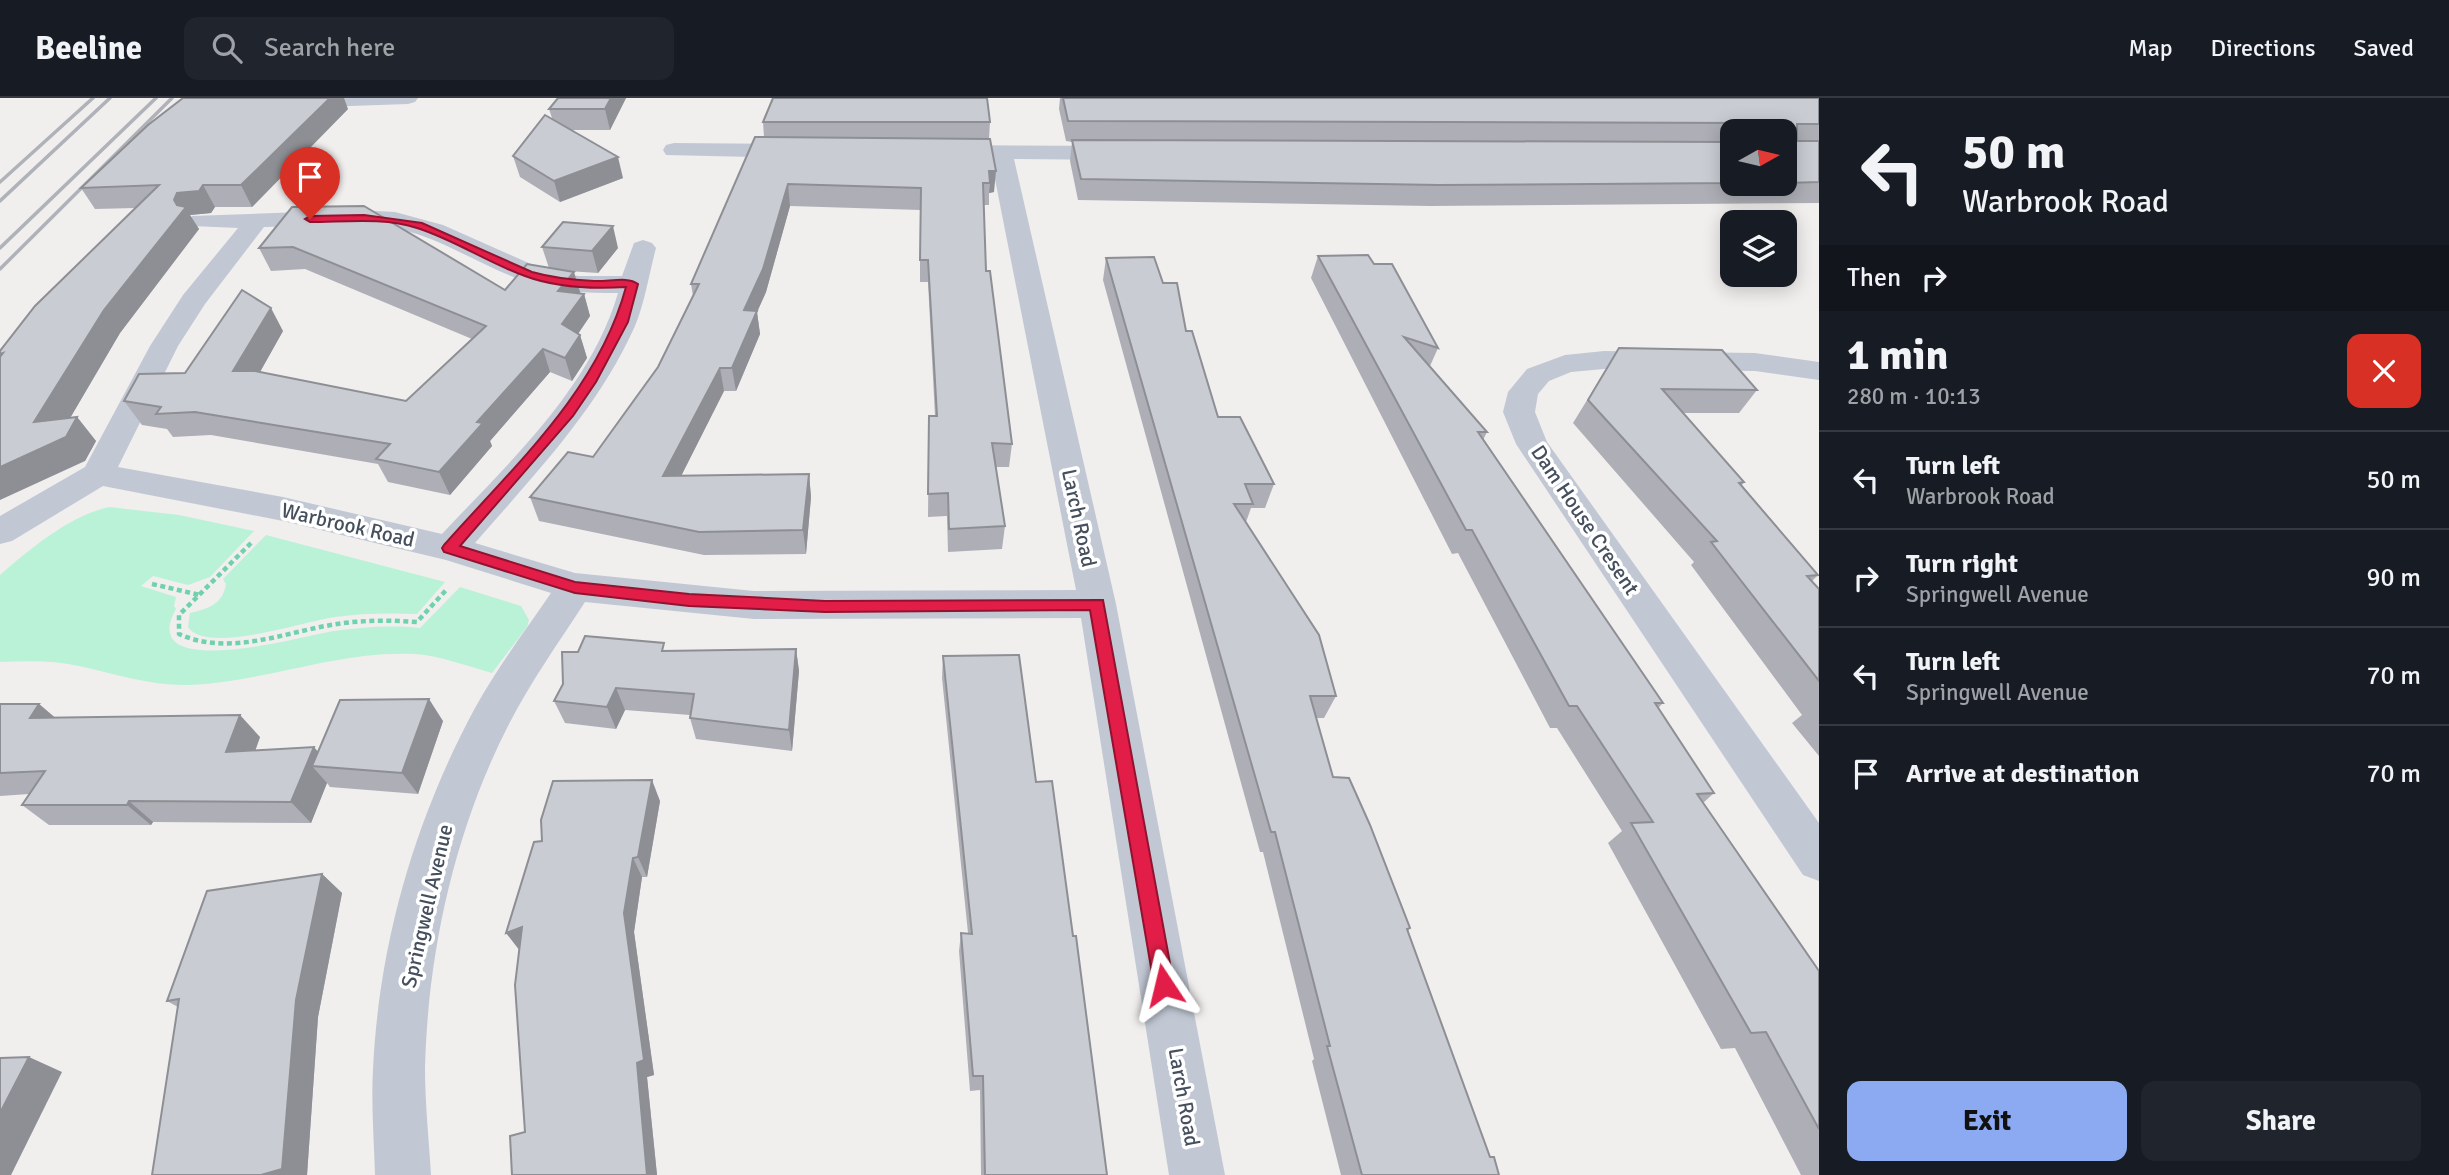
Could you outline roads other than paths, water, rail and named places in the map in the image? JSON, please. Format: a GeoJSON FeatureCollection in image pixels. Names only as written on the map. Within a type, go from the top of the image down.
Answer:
{"type":"FeatureCollection","features":[{"type":"Feature","properties":{"kind":"street"},"geometry":{"type":"LineString","coordinates":[[273,103],[408,98]]}},
{"type":"Feature","properties":{"kind":"street"},"geometry":{"type":"LineString","coordinates":[[674,150],[824,151]]}},
{"type":"Feature","properties":{"kind":"street"},"geometry":{"type":"LineString","coordinates":[[919,152],[1139,153]]}},
{"type":"Feature","properties":{"kind":"street","name":"Larch Road"},"geometry":{"type":"LineString","coordinates":[[1001,152],[1097,604],[1198,1175]]}},
{"type":"Feature","properties":{"kind":"street"},"geometry":{"type":"LineString","coordinates":[[0,532],[98,474],[164,346],[193,301],[257,220]]}},
{"type":"Feature","properties":{"kind":"street"},"geometry":{"type":"LineString","coordinates":[[201,221],[392,220],[418,225],[442,234],[528,274],[550,280],[598,285],[633,284]]}},
{"type":"Feature","properties":{"kind":"street"},"geometry":{"type":"LineString","coordinates":[[463,553],[590,382],[623,322],[643,248]]}},
{"type":"Feature","properties":{"kind":"street","name":"Dam House Cresent"},"geometry":{"type":"LineString","coordinates":[[1819,371],[1755,362],[1584,361],[1565,364],[1538,375],[1523,391],[1519,412],[1531,444],[1819,860]]}},
{"type":"Feature","properties":{"kind":"street","name":"Warbrook Road"},"geometry":{"type":"LineString","coordinates":[[98,474],[283,509],[463,553],[575,587],[754,605],[1097,604]]}},
{"type":"Feature","properties":{"kind":"street","name":"Springwell Avenue"},"geometry":{"type":"LineString","coordinates":[[403,1175],[399,1069],[409,971],[428,880],[450,806],[480,739],[506,691],[575,587]]}},
{"type":"Feature","properties":{"kind":"railway"},"geometry":{"type":"LineString","coordinates":[[0,182],[93,98]]}},
{"type":"Feature","properties":{"kind":"railway"},"geometry":{"type":"LineString","coordinates":[[0,201],[110,98]]}},
{"type":"Feature","properties":{"kind":"railway"},"geometry":{"type":"LineString","coordinates":[[0,248],[156,98]]}},
{"type":"Feature","properties":{"kind":"railway"},"geometry":{"type":"LineString","coordinates":[[0,269],[172,98]]}}]}
